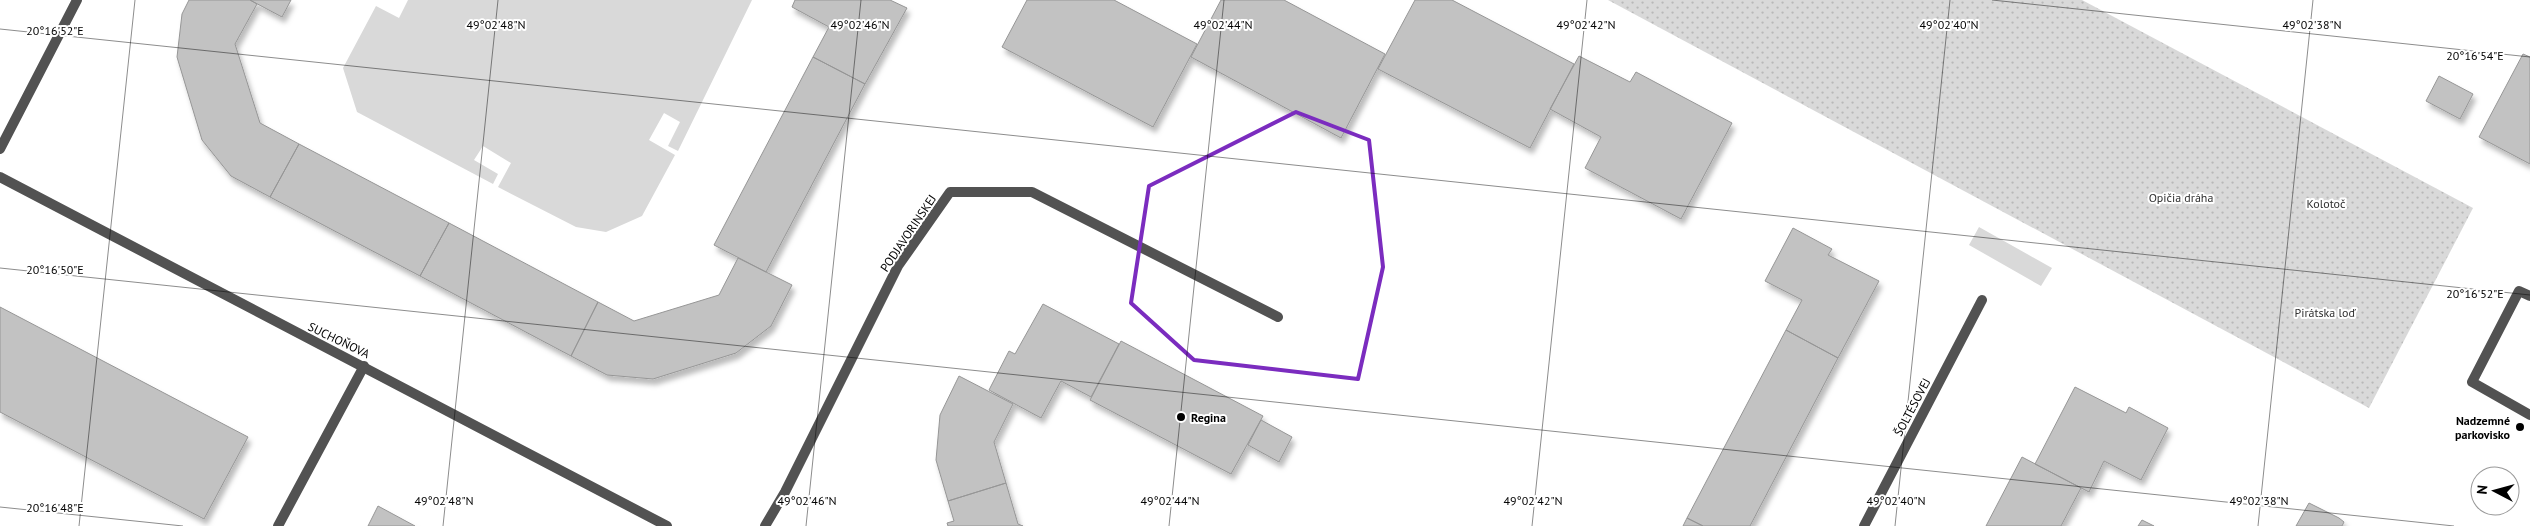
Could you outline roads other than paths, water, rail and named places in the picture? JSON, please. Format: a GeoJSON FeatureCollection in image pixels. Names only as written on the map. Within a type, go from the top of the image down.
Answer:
{"type":"FeatureCollection","features":[{"type":"Feature","properties":{"kind":"street"},"geometry":{"type":"LineString","coordinates":[[0,149],[77,0]]}},
{"type":"Feature","properties":{"kind":"street","name":"SUCHOŇOVA"},"geometry":{"type":"LineString","coordinates":[[0,177],[667,526]]}},
{"type":"Feature","properties":{"kind":"street","name":"PODJAVORINSKEJ"},"geometry":{"type":"LineString","coordinates":[[765,526],[785,492],[898,266],[950,192],[1032,192],[1278,317]]}},
{"type":"Feature","properties":{"kind":"street"},"geometry":{"type":"LineString","coordinates":[[2530,296],[2520,291],[2472,382],[2530,415]]}},
{"type":"Feature","properties":{"kind":"street","name":"ŠOLTÉSOVEJ"},"geometry":{"type":"LineString","coordinates":[[1864,526],[1982,300]]}},
{"type":"Feature","properties":{"kind":"street"},"geometry":{"type":"LineString","coordinates":[[278,526],[364,366]]}},
{"type":"Feature","properties":{"kind":"place","name":"Regina"},"geometry":{"type":"Point","coordinates":[1181,417]}},
{"type":"Feature","properties":{"kind":"place","name":"Nadzemné parkovisko"},"geometry":{"type":"Point","coordinates":[2520,427]}},
{"type":"Feature","properties":{"kind":"park label","name":"Opičia dráha"},"geometry":{"type":"Point","coordinates":[2181,197]}},
{"type":"Feature","properties":{"kind":"park label","name":"Kolotoč"},"geometry":{"type":"Point","coordinates":[2326,203]}},
{"type":"Feature","properties":{"kind":"park label","name":"Pirátska loď"},"geometry":{"type":"Point","coordinates":[2325,312]}}]}
